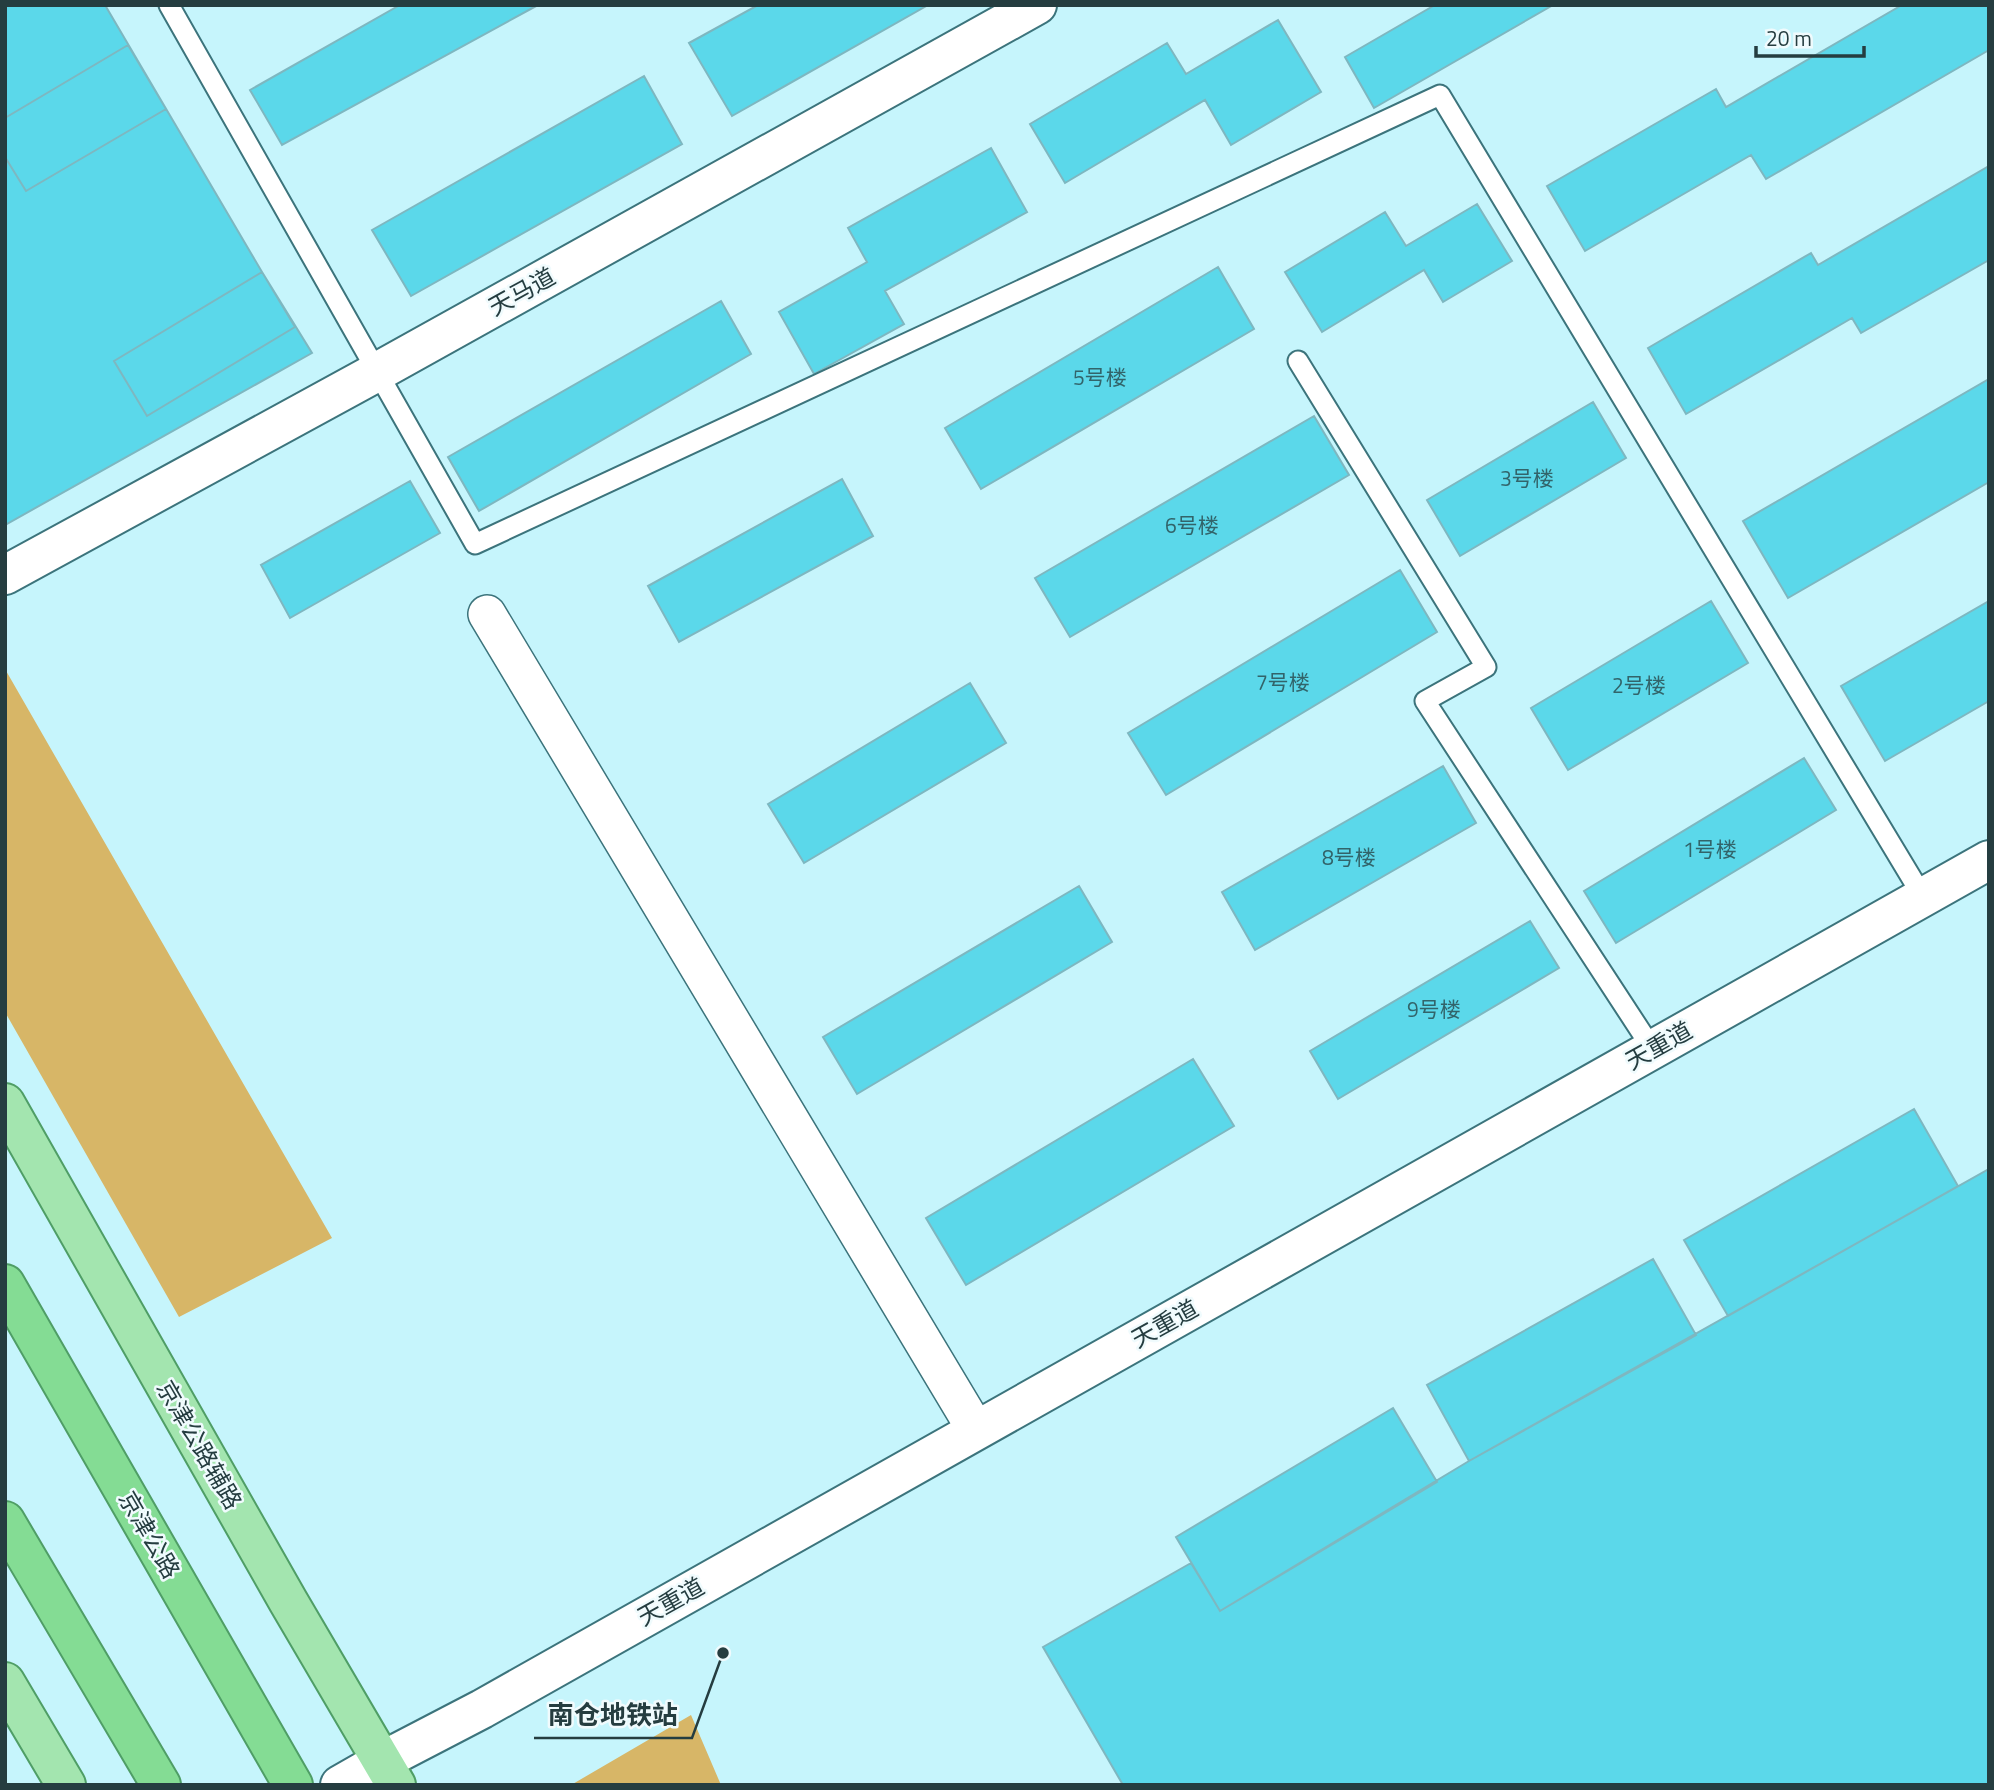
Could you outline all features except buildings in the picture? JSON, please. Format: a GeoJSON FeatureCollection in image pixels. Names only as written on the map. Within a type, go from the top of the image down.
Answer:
{"type":"FeatureCollection","features":[{"type":"Feature","properties":{"kind":"highway","name":"京津公路"},"geometry":{"type":"LineString","coordinates":[[5,1284],[293,1785]]}},
{"type":"Feature","properties":{"kind":"highway"},"geometry":{"type":"LineString","coordinates":[[5,1521],[161,1785]]}},
{"type":"Feature","properties":{"kind":"main road","name":"京津公路辅路"},"geometry":{"type":"LineString","coordinates":[[5,1103],[281,1589],[389,1773]]}},
{"type":"Feature","properties":{"kind":"main road"},"geometry":{"type":"LineString","coordinates":[[5,1682],[66,1785]]}},
{"type":"Feature","properties":{"kind":"street","name":"天马道"},"geometry":{"type":"LineString","coordinates":[[5,575],[377,372],[1037,5]]}},
{"type":"Feature","properties":{"kind":"street"},"geometry":{"type":"LineString","coordinates":[[487,614],[976,1430]]}},
{"type":"Feature","properties":{"kind":"street","name":"天重道"},"geometry":{"type":"LineString","coordinates":[[340,1785],[389,1773],[482,1709],[1989,860]]}},
{"type":"Feature","properties":{"kind":"lane"},"geometry":{"type":"LineString","coordinates":[[169,5],[475,544],[1440,95],[1923,897]]}},
{"type":"Feature","properties":{"kind":"lane"},"geometry":{"type":"LineString","coordinates":[[1298,361],[1486,667],[1424,701],[1653,1050]]}},
{"type":"Feature","properties":{"kind":"shaded area"},"geometry":{"type":"Polygon","coordinates":[[[5,669],[332,1238],[179,1317],[5,1012],[5,669]]]}},
{"type":"Feature","properties":{"kind":"shaded area"},"geometry":{"type":"Polygon","coordinates":[[[691,1715],[721,1785],[571,1785],[691,1715]]]}},
{"type":"Feature","properties":{"kind":"place","name":"南仓地铁站"},"geometry":{"type":"Point","coordinates":[723,1653]}}]}
